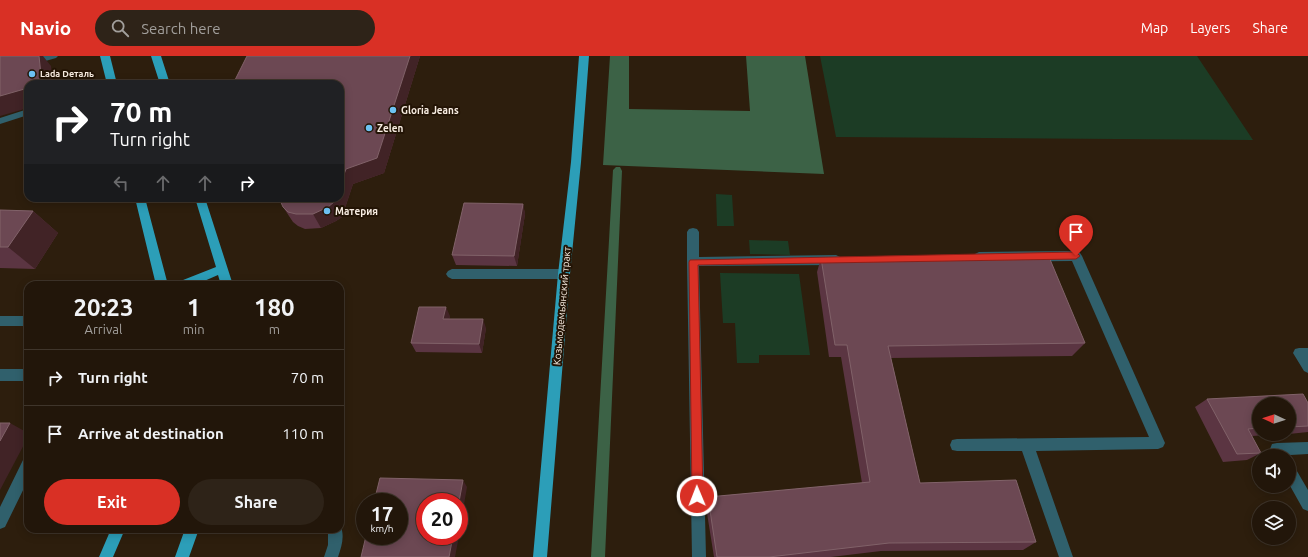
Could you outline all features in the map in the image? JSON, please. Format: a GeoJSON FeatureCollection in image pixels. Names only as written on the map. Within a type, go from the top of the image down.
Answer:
{"type":"FeatureCollection","features":[{"type":"Feature","properties":{"kind":"main road"},"geometry":{"type":"LineString","coordinates":[[105,56],[111,80]]}},
{"type":"Feature","properties":{"kind":"main road"},"geometry":{"type":"LineString","coordinates":[[156,56],[164,80]]}},
{"type":"Feature","properties":{"kind":"main road","name":"Козьмодемьянский тракт"},"geometry":{"type":"LineString","coordinates":[[540,557],[564,274],[576,162],[584,56]]}},
{"type":"Feature","properties":{"kind":"main road"},"geometry":{"type":"LineString","coordinates":[[141,202],[161,281]]}},
{"type":"Feature","properties":{"kind":"main road"},"geometry":{"type":"LineString","coordinates":[[201,202],[226,281]]}},
{"type":"Feature","properties":{"kind":"main road"},"geometry":{"type":"LineString","coordinates":[[192,281],[222,269]]}},
{"type":"Feature","properties":{"kind":"main road"},"geometry":{"type":"LineString","coordinates":[[106,557],[116,533]]}},
{"type":"Feature","properties":{"kind":"main road"},"geometry":{"type":"LineString","coordinates":[[182,557],[191,533]]}},
{"type":"Feature","properties":{"kind":"lane"},"geometry":{"type":"LineString","coordinates":[[0,71],[53,56]]}},
{"type":"Feature","properties":{"kind":"lane"},"geometry":{"type":"LineString","coordinates":[[0,121],[24,113]]}},
{"type":"Feature","properties":{"kind":"lane"},"geometry":{"type":"LineString","coordinates":[[693,232],[698,557]]}},
{"type":"Feature","properties":{"kind":"lane"},"geometry":{"type":"LineString","coordinates":[[957,445],[1158,443],[1076,256],[969,258]]}},
{"type":"Feature","properties":{"kind":"lane"},"geometry":{"type":"LineString","coordinates":[[693,262],[845,260]]}},
{"type":"Feature","properties":{"kind":"lane"},"geometry":{"type":"LineString","coordinates":[[452,274],[564,274]]}},
{"type":"Feature","properties":{"kind":"lane"},"geometry":{"type":"LineString","coordinates":[[0,321],[24,321]]}},
{"type":"Feature","properties":{"kind":"lane"},"geometry":{"type":"LineString","coordinates":[[1308,353],[1299,354],[1308,367]]}},
{"type":"Feature","properties":{"kind":"lane"},"geometry":{"type":"LineString","coordinates":[[0,375],[24,375]]}},
{"type":"Feature","properties":{"kind":"lane"},"geometry":{"type":"LineString","coordinates":[[1027,444],[1066,557]]}},
{"type":"Feature","properties":{"kind":"lane"},"geometry":{"type":"LineString","coordinates":[[1276,449],[1308,448]]}},
{"type":"Feature","properties":{"kind":"lane"},"geometry":{"type":"LineString","coordinates":[[0,522],[24,473]]}},
{"type":"Feature","properties":{"kind":"lane"},"geometry":{"type":"LineString","coordinates":[[1296,483],[1308,504]]}},
{"type":"Feature","properties":{"kind":"lane"},"geometry":{"type":"LineString","coordinates":[[332,557],[335,545],[335,533]]}},
{"type":"Feature","properties":{"kind":"green space"},"geometry":{"type":"Polygon","coordinates":[[[610,56],[629,56],[629,109],[750,111],[746,56],[805,56],[824,174],[603,165],[610,56]]]}},
{"type":"Feature","properties":{"kind":"green space"},"geometry":{"type":"Polygon","coordinates":[[[820,56],[1197,56],[1253,140],[836,137],[820,56]]]}},
{"type":"Feature","properties":{"kind":"green space"},"geometry":{"type":"Polygon","coordinates":[[[616,167],[620,167],[622,171],[605,557],[591,557],[613,170],[616,167]]]}},
{"type":"Feature","properties":{"kind":"green space"},"geometry":{"type":"Polygon","coordinates":[[[716,194],[732,195],[734,226],[717,226],[716,194]]]}},
{"type":"Feature","properties":{"kind":"green space"},"geometry":{"type":"Polygon","coordinates":[[[749,240],[788,241],[790,255],[750,254],[749,240]]]}},
{"type":"Feature","properties":{"kind":"green space"},"geometry":{"type":"Polygon","coordinates":[[[720,273],[799,274],[810,355],[759,355],[759,363],[737,363],[735,323],[723,323],[720,273]]]}},
{"type":"Feature","properties":{"kind":"building"},"geometry":{"type":"Polygon","coordinates":[[[0,56],[39,56],[42,80],[24,80],[24,89],[0,96],[0,56]]]}},
{"type":"Feature","properties":{"kind":"building","name":"Zelen"},"geometry":{"type":"Polygon","coordinates":[[[247,56],[410,56],[377,158],[346,169],[344,174],[344,80],[235,80],[247,56]]]}},
{"type":"Feature","properties":{"kind":"building"},"geometry":{"type":"Polygon","coordinates":[[[281,202],[334,202],[328,207],[313,214],[296,214],[288,212],[281,202]]]}},
{"type":"Feature","properties":{"kind":"building"},"geometry":{"type":"Polygon","coordinates":[[[464,203],[523,204],[514,256],[452,255],[464,203]]]}},
{"type":"Feature","properties":{"kind":"building"},"geometry":{"type":"Polygon","coordinates":[[[0,210],[33,211],[8,247],[0,247],[0,210]]]}},
{"type":"Feature","properties":{"kind":"building"},"geometry":{"type":"Polygon","coordinates":[[[1049,257],[1085,343],[888,346],[920,483],[1016,480],[1036,542],[889,543],[769,557],[717,557],[708,497],[870,482],[847,345],[835,345],[821,258],[1049,257]]]}},
{"type":"Feature","properties":{"kind":"building"},"geometry":{"type":"Polygon","coordinates":[[[419,307],[446,307],[443,319],[483,319],[479,344],[411,343],[419,307]]]}},
{"type":"Feature","properties":{"kind":"building"},"geometry":{"type":"Polygon","coordinates":[[[1303,394],[1308,403],[1308,426],[1296,427],[1296,397],[1252,397],[1252,429],[1248,429],[1252,436],[1252,441],[1254,441],[1259,449],[1252,449],[1252,453],[1237,454],[1207,399],[1303,394]]]}},
{"type":"Feature","properties":{"kind":"building"},"geometry":{"type":"Polygon","coordinates":[[[0,423],[10,423],[0,441],[0,423]]]}},
{"type":"Feature","properties":{"kind":"building"},"geometry":{"type":"Polygon","coordinates":[[[380,478],[463,480],[461,493],[416,493],[416,545],[451,545],[449,557],[361,557],[364,545],[408,545],[408,493],[376,493],[380,478]]]}},
{"type":"Feature","properties":{"kind":"place","name":"Lada Dеталь"},"geometry":{"type":"Point","coordinates":[32,74]}},
{"type":"Feature","properties":{"kind":"place","name":"Gloria Jeans"},"geometry":{"type":"Point","coordinates":[393,110]}},
{"type":"Feature","properties":{"kind":"place","name":"Zelen"},"geometry":{"type":"Point","coordinates":[369,128]}},
{"type":"Feature","properties":{"kind":"place","name":"Материя"},"geometry":{"type":"Point","coordinates":[327,211]}},
{"type":"Feature","properties":{"kind":"route"},"geometry":{"type":"LineString","coordinates":[[697,496],[693,262],[1076,256]]}}]}
